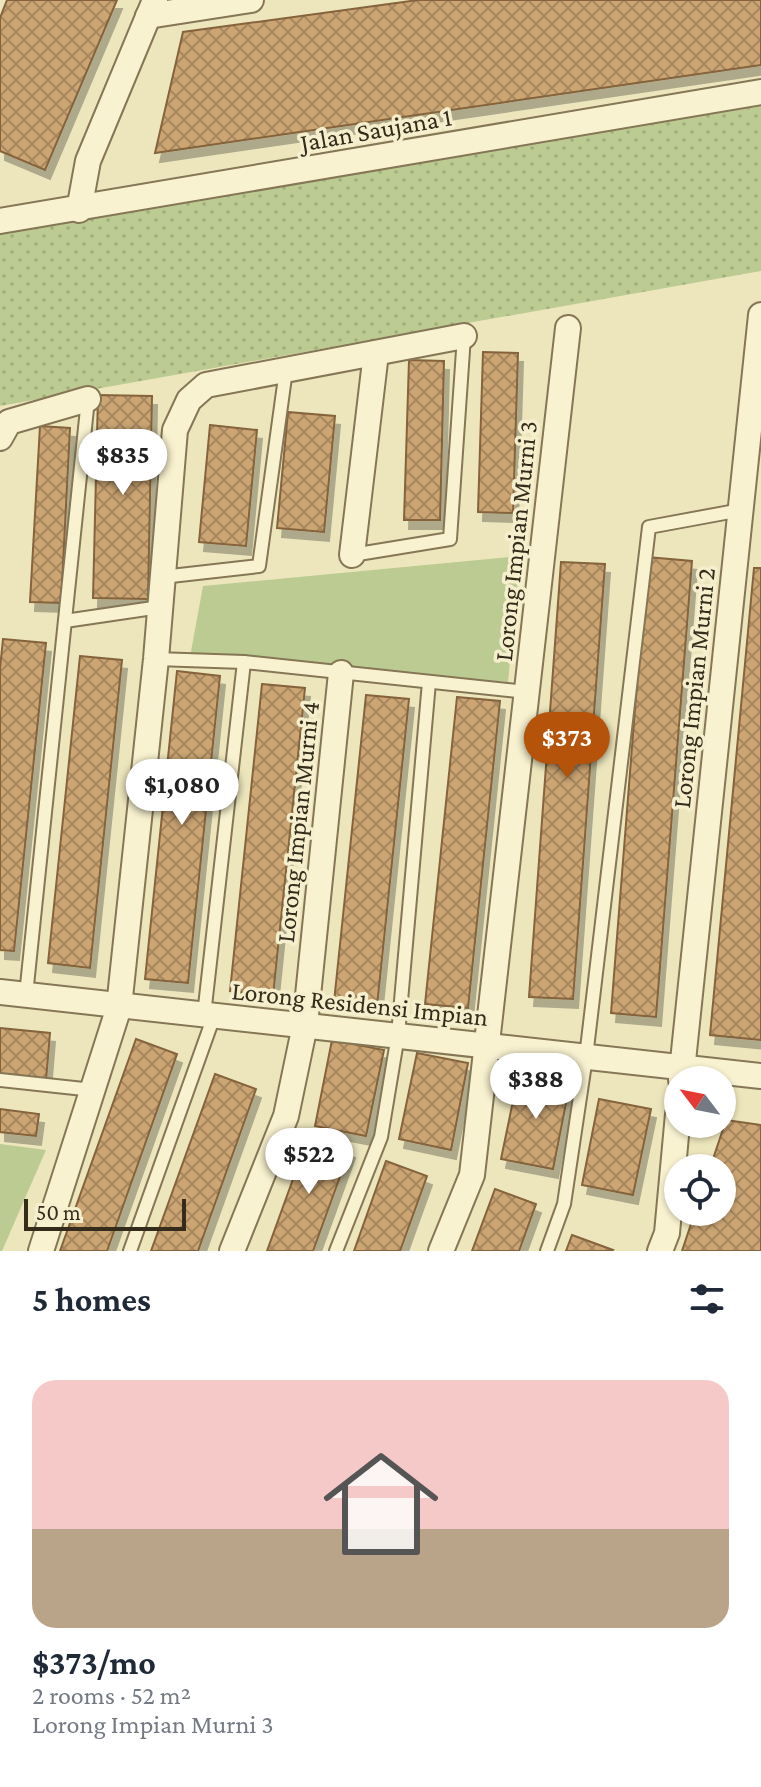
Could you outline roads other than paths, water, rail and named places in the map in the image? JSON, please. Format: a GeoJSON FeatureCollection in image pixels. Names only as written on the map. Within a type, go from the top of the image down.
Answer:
{"type":"FeatureCollection","features":[{"type":"Feature","properties":{"kind":"street"},"geometry":{"type":"LineString","coordinates":[[79,210],[88,161],[151,8],[251,0]]}},
{"type":"Feature","properties":{"kind":"street","name":"Jalan Saujana 1"},"geometry":{"type":"LineString","coordinates":[[0,221],[761,92]]}},
{"type":"Feature","properties":{"kind":"street","name":"Lorong Impian Murni 2"},"geometry":{"type":"LineString","coordinates":[[683,1066],[761,315]]}},
{"type":"Feature","properties":{"kind":"street","name":"Lorong Impian Murni 3"},"geometry":{"type":"LineString","coordinates":[[441,1251],[472,1175],[568,328]]}},
{"type":"Feature","properties":{"kind":"street"},"geometry":{"type":"LineString","coordinates":[[41,1251],[119,1007],[156,659],[175,430],[189,400],[206,385],[464,336]]}},
{"type":"Feature","properties":{"kind":"street"},"geometry":{"type":"LineString","coordinates":[[352,555],[376,353]]}},
{"type":"Feature","properties":{"kind":"street"},"geometry":{"type":"LineString","coordinates":[[0,438],[9,422],[88,399]]}},
{"type":"Feature","properties":{"kind":"street","name":"Lorong Impian Murni 4"},"geometry":{"type":"LineString","coordinates":[[232,1251],[286,1116],[305,1025],[341,673]]}},
{"type":"Feature","properties":{"kind":"street","name":"Lorong Residensi Impian"},"geometry":{"type":"LineString","coordinates":[[0,992],[586,1057],[664,1071]]}},
{"type":"Feature","properties":{"kind":"street","name":"Lorong Residensi Impian"},"geometry":{"type":"LineString","coordinates":[[736,1075],[761,1076]]}},
{"type":"Feature","properties":{"kind":"street"},"geometry":{"type":"LineString","coordinates":[[660,1251],[667,1233],[676,1138]]}},
{"type":"Feature","properties":{"kind":"lane"},"geometry":{"type":"LineString","coordinates":[[352,555],[450,539],[464,336]]}},
{"type":"Feature","properties":{"kind":"lane"},"geometry":{"type":"LineString","coordinates":[[162,577],[259,566],[286,370]]}},
{"type":"Feature","properties":{"kind":"lane"},"geometry":{"type":"LineString","coordinates":[[26,995],[88,399]]}},
{"type":"Feature","properties":{"kind":"lane"},"geometry":{"type":"LineString","coordinates":[[547,1251],[564,1204],[586,1057],[649,527],[741,510]]}},
{"type":"Feature","properties":{"kind":"lane"},"geometry":{"type":"LineString","coordinates":[[65,621],[160,607]]}},
{"type":"Feature","properties":{"kind":"lane"},"geometry":{"type":"LineString","coordinates":[[156,659],[244,662],[527,692]]}},
{"type":"Feature","properties":{"kind":"lane"},"geometry":{"type":"LineString","coordinates":[[130,1251],[209,1016],[244,662]]}},
{"type":"Feature","properties":{"kind":"lane"},"geometry":{"type":"LineString","coordinates":[[336,1251],[381,1137],[398,1035],[429,682]]}},
{"type":"Feature","properties":{"kind":"lane"},"geometry":{"type":"LineString","coordinates":[[0,1080],[93,1090]]}}]}
